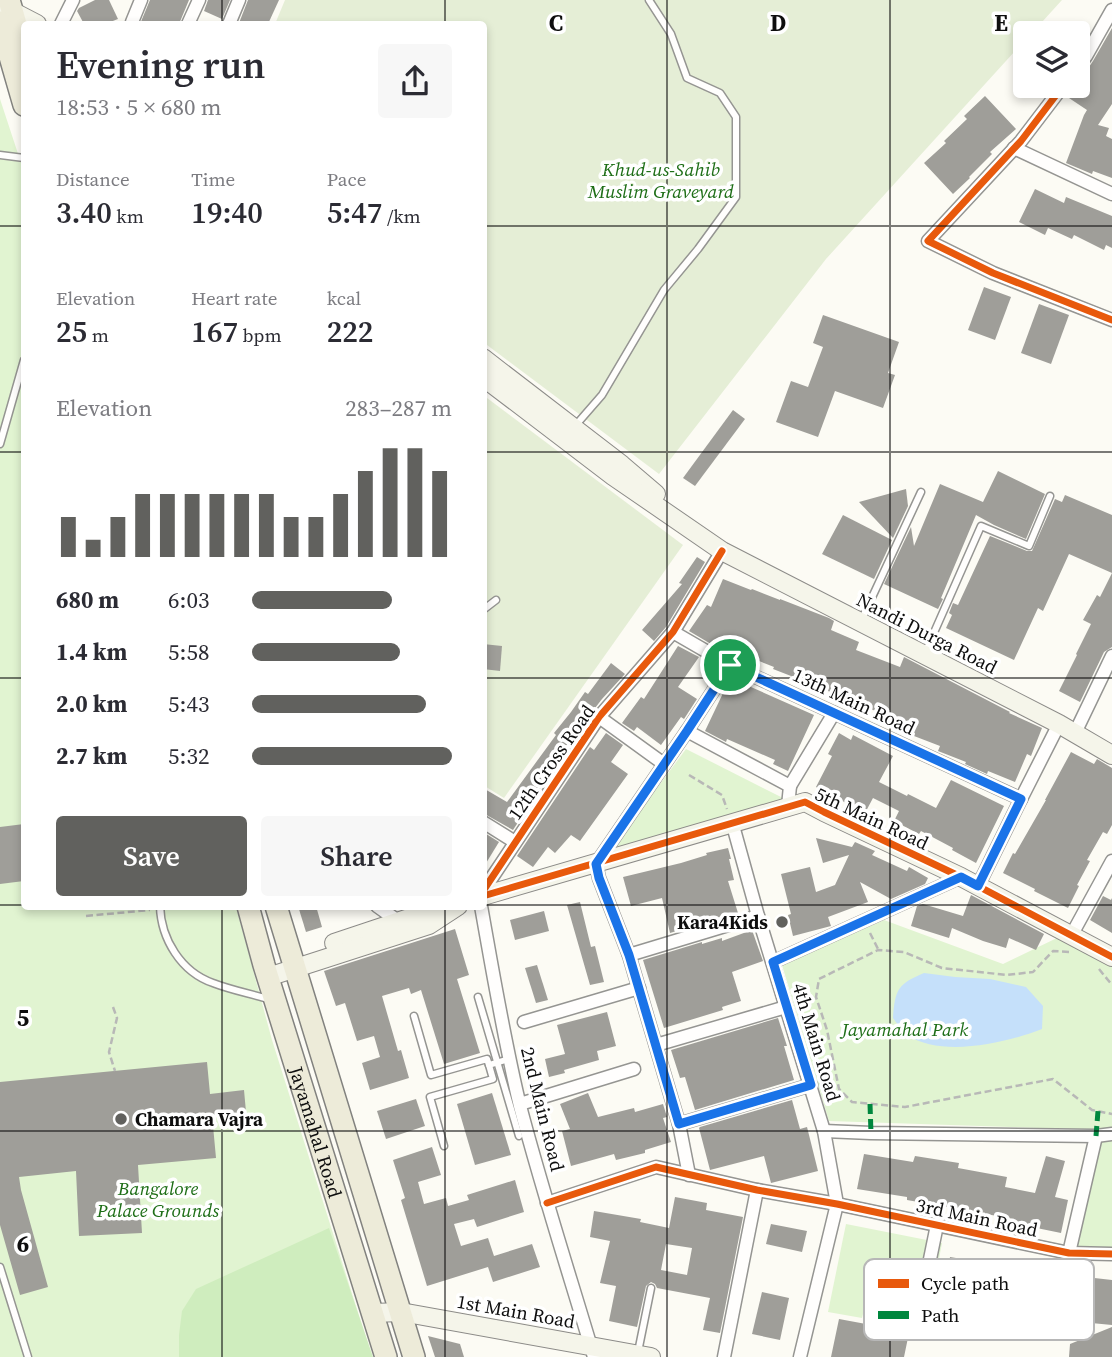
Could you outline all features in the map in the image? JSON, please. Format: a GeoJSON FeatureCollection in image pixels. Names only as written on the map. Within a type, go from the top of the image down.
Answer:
{"type":"FeatureCollection","features":[{"type":"Feature","properties":{"kind":"main road"},"geometry":{"type":"LineString","coordinates":[[13,21],[21,46]]}},
{"type":"Feature","properties":{"kind":"main road"},"geometry":{"type":"LineString","coordinates":[[13,21],[21,82]]}},
{"type":"Feature","properties":{"kind":"main road","name":"Jayamahal Road"},"geometry":{"type":"LineString","coordinates":[[249,910],[386,1357]]}},
{"type":"Feature","properties":{"kind":"main road","name":"Jayamahal Road"},"geometry":{"type":"LineString","coordinates":[[277,910],[414,1357]]}},
{"type":"Feature","properties":{"kind":"street"},"geometry":{"type":"LineString","coordinates":[[62,21],[73,0]]}},
{"type":"Feature","properties":{"kind":"street"},"geometry":{"type":"LineString","coordinates":[[132,21],[141,0]]}},
{"type":"Feature","properties":{"kind":"street"},"geometry":{"type":"LineString","coordinates":[[189,21],[199,0]]}},
{"type":"Feature","properties":{"kind":"street"},"geometry":{"type":"LineString","coordinates":[[230,21],[239,0]]}},
{"type":"Feature","properties":{"kind":"street"},"geometry":{"type":"LineString","coordinates":[[1090,49],[1112,10]]}},
{"type":"Feature","properties":{"kind":"street"},"geometry":{"type":"LineString","coordinates":[[1054,98],[1014,148],[928,241],[993,273],[1112,320]]}},
{"type":"Feature","properties":{"kind":"street"},"geometry":{"type":"LineString","coordinates":[[1014,148],[1112,194]]}},
{"type":"Feature","properties":{"kind":"street","name":"Nandi Durga Road"},"geometry":{"type":"LineString","coordinates":[[487,361],[622,465],[722,551]]}},
{"type":"Feature","properties":{"kind":"street","name":"Nandi Durga Road"},"geometry":{"type":"LineString","coordinates":[[487,380],[613,476],[722,551],[1067,729],[1112,755]]}},
{"type":"Feature","properties":{"kind":"street","name":"12th Cross Road"},"geometry":{"type":"LineString","coordinates":[[487,887],[599,717],[673,632],[722,551]]}},
{"type":"Feature","properties":{"kind":"street","name":"13th Main Road"},"geometry":{"type":"LineString","coordinates":[[673,632],[730,665],[1021,799]]}},
{"type":"Feature","properties":{"kind":"street"},"geometry":{"type":"LineString","coordinates":[[978,886],[1021,799],[1112,656]]}},
{"type":"Feature","properties":{"kind":"street"},"geometry":{"type":"LineString","coordinates":[[689,1175],[679,1124],[639,988],[596,864],[730,665]]}},
{"type":"Feature","properties":{"kind":"street"},"geometry":{"type":"LineString","coordinates":[[790,786],[834,713]]}},
{"type":"Feature","properties":{"kind":"street"},"geometry":{"type":"LineString","coordinates":[[599,717],[664,764]]}},
{"type":"Feature","properties":{"kind":"street","name":"5th Main Road"},"geometry":{"type":"LineString","coordinates":[[687,731],[790,786],[788,806]]}},
{"type":"Feature","properties":{"kind":"street","name":"5th Main Road"},"geometry":{"type":"LineString","coordinates":[[487,892],[596,864],[805,802],[978,886],[1070,944],[1104,962]]}},
{"type":"Feature","properties":{"kind":"street","name":"4th Main Road"},"geometry":{"type":"LineString","coordinates":[[732,822],[824,1131],[837,1204],[800,1357]]}},
{"type":"Feature","properties":{"kind":"street"},"geometry":{"type":"LineString","coordinates":[[487,824],[515,842]]}},
{"type":"Feature","properties":{"kind":"street"},"geometry":{"type":"LineString","coordinates":[[1070,944],[1112,861]]}},
{"type":"Feature","properties":{"kind":"street"},"geometry":{"type":"LineString","coordinates":[[773,962],[961,877]]}},
{"type":"Feature","properties":{"kind":"street"},"geometry":{"type":"LineString","coordinates":[[383,910],[398,921]]}},
{"type":"Feature","properties":{"kind":"street"},"geometry":{"type":"LineString","coordinates":[[293,963],[398,921],[440,910]]}},
{"type":"Feature","properties":{"kind":"street"},"geometry":{"type":"LineString","coordinates":[[266,971],[429,925],[452,910]]}},
{"type":"Feature","properties":{"kind":"street","name":"2nd Main Road"},"geometry":{"type":"LineString","coordinates":[[482,910],[504,1061],[520,1104],[592,1351]]}},
{"type":"Feature","properties":{"kind":"street"},"geometry":{"type":"LineString","coordinates":[[629,955],[758,916]]}},
{"type":"Feature","properties":{"kind":"street"},"geometry":{"type":"LineString","coordinates":[[524,1022],[639,988]]}},
{"type":"Feature","properties":{"kind":"street"},"geometry":{"type":"LineString","coordinates":[[656,1045],[786,1007]]}},
{"type":"Feature","properties":{"kind":"street"},"geometry":{"type":"LineString","coordinates":[[520,1104],[634,1069]]}},
{"type":"Feature","properties":{"kind":"street"},"geometry":{"type":"LineString","coordinates":[[679,1124],[811,1085]]}},
{"type":"Feature","properties":{"kind":"street"},"geometry":{"type":"LineString","coordinates":[[824,1131],[1096,1136],[1112,1134]]}},
{"type":"Feature","properties":{"kind":"street"},"geometry":{"type":"LineString","coordinates":[[1069,1252],[1096,1136]]}},
{"type":"Feature","properties":{"kind":"street","name":"3rd Main Road"},"geometry":{"type":"LineString","coordinates":[[547,1203],[656,1167],[757,1190],[1069,1252],[1112,1254]]}},
{"type":"Feature","properties":{"kind":"street"},"geometry":{"type":"LineString","coordinates":[[724,1357],[757,1190]]}},
{"type":"Feature","properties":{"kind":"street"},"geometry":{"type":"LineString","coordinates":[[930,1259],[937,1225]]}},
{"type":"Feature","properties":{"kind":"street","name":"1st Main Road"},"geometry":{"type":"LineString","coordinates":[[373,1313],[401,1312],[592,1351],[644,1355]]}},
{"type":"Feature","properties":{"kind":"lane"},"geometry":{"type":"LineString","coordinates":[[573,428],[602,395],[664,290],[736,198],[736,117],[720,93],[687,78],[671,34],[649,0]]}},
{"type":"Feature","properties":{"kind":"lane"},"geometry":{"type":"LineString","coordinates":[[0,155],[21,158]]}},
{"type":"Feature","properties":{"kind":"lane"},"geometry":{"type":"LineString","coordinates":[[0,444],[21,370]]}},
{"type":"Feature","properties":{"kind":"lane"},"geometry":{"type":"LineString","coordinates":[[860,622],[921,492]]}},
{"type":"Feature","properties":{"kind":"lane"},"geometry":{"type":"LineString","coordinates":[[924,655],[981,526],[1029,546],[1050,496]]}},
{"type":"Feature","properties":{"kind":"lane"},"geometry":{"type":"LineString","coordinates":[[487,607],[496,600]]}},
{"type":"Feature","properties":{"kind":"lane"},"geometry":{"type":"LineString","coordinates":[[160,910],[167,939],[190,970],[211,983],[276,1001]]}},
{"type":"Feature","properties":{"kind":"lane"},"geometry":{"type":"LineString","coordinates":[[478,997],[504,1061],[519,1136]]}},
{"type":"Feature","properties":{"kind":"lane"},"geometry":{"type":"LineString","coordinates":[[414,1016],[432,1075],[487,1059],[493,1079],[430,1097],[444,1146]]}},
{"type":"Feature","properties":{"kind":"lane"},"geometry":{"type":"LineString","coordinates":[[489,1065],[504,1061]]}},
{"type":"Feature","properties":{"kind":"lane"},"geometry":{"type":"LineString","coordinates":[[0,1267],[28,1357]]}},
{"type":"Feature","properties":{"kind":"lane"},"geometry":{"type":"LineString","coordinates":[[644,1355],[651,1288]]}},
{"type":"Feature","properties":{"kind":"path"},"geometry":{"type":"LineString","coordinates":[[689,775],[722,795],[732,822]]}},
{"type":"Feature","properties":{"kind":"path"},"geometry":{"type":"LineString","coordinates":[[86,916],[142,910]]}},
{"type":"Feature","properties":{"kind":"path"},"geometry":{"type":"LineString","coordinates":[[865,920],[878,950]]}},
{"type":"Feature","properties":{"kind":"path"},"geometry":{"type":"LineString","coordinates":[[1070,944],[1053,951],[1033,972],[1007,975],[942,968],[904,952],[878,950],[819,979],[816,997],[827,1030],[839,1089],[852,1102],[905,1107],[1053,1079],[1092,1110],[1112,1114]]}},
{"type":"Feature","properties":{"kind":"path"},"geometry":{"type":"LineString","coordinates":[[1104,962],[1112,985]]}},
{"type":"Feature","properties":{"kind":"path"},"geometry":{"type":"LineString","coordinates":[[113,1007],[117,1018],[109,1052],[115,1071]]}},
{"type":"Feature","properties":{"kind":"green space","name":"Khud-us-Sahib Muslim Graveyard"},"geometry":{"type":"Polygon","coordinates":[[[285,0],[1062,0],[1043,21],[1013,21],[1013,53],[826,259],[659,474],[487,345],[487,21],[276,21],[285,0]]]}},
{"type":"Feature","properties":{"kind":"green space","name":"Bangalore Palace Grounds"},"geometry":{"type":"Polygon","coordinates":[[[0,99],[21,163],[21,910],[237,910],[272,1040],[372,1357],[0,1357],[0,99]]]}},
{"type":"Feature","properties":{"kind":"green space"},"geometry":{"type":"Polygon","coordinates":[[[487,398],[683,545],[504,798],[487,787],[487,398]]]}},
{"type":"Feature","properties":{"kind":"green space"},"geometry":{"type":"Polygon","coordinates":[[[686,749],[785,799],[608,854],[686,749]]]}},
{"type":"Feature","properties":{"kind":"green space","name":"Jayamahal Park"},"geometry":{"type":"Polygon","coordinates":[[[884,920],[1003,964],[1059,937],[1112,965],[1112,1128],[1098,1130],[829,1121],[782,965],[884,920]]]}},
{"type":"Feature","properties":{"kind":"green space"},"geometry":{"type":"Polygon","coordinates":[[[1112,1139],[1112,1248],[1077,1247],[1101,1140],[1112,1139]]]}},
{"type":"Feature","properties":{"kind":"green space"},"geometry":{"type":"Polygon","coordinates":[[[846,1224],[942,1243],[939,1259],[864,1259],[862,1318],[828,1312],[846,1224]]]}},
{"type":"Feature","properties":{"kind":"green space"},"geometry":{"type":"Polygon","coordinates":[[[329,1228],[373,1357],[179,1357],[182,1311],[196,1289],[329,1228]]]}},
{"type":"Feature","properties":{"kind":"water"},"geometry":{"type":"Polygon","coordinates":[[[924,973],[990,979],[1026,987],[1043,1006],[1042,1029],[1011,1039],[974,1046],[938,1046],[921,1042],[905,1033],[893,1018],[895,1000],[903,984],[924,973]]]}},
{"type":"Feature","properties":{"kind":"building"},"geometry":{"type":"Polygon","coordinates":[[[95,0],[109,0],[118,19],[82,21],[77,11],[95,0]]]}},
{"type":"Feature","properties":{"kind":"building"},"geometry":{"type":"Polygon","coordinates":[[[150,0],[189,0],[180,21],[141,21],[150,0]]]}},
{"type":"Feature","properties":{"kind":"building"},"geometry":{"type":"Polygon","coordinates":[[[208,0],[230,0],[222,19],[204,11],[208,0]]]}},
{"type":"Feature","properties":{"kind":"building"},"geometry":{"type":"Polygon","coordinates":[[[248,0],[279,0],[269,21],[240,21],[248,0]]]}},
{"type":"Feature","properties":{"kind":"building"},"geometry":{"type":"Polygon","coordinates":[[[1112,28],[1112,104],[1098,125],[1109,128],[1106,136],[1112,139],[1112,178],[1093,171],[1092,174],[1066,163],[1087,110],[1069,98],[1090,98],[1090,66],[1112,28]]]}},
{"type":"Feature","properties":{"kind":"building"},"geometry":{"type":"Polygon","coordinates":[[[985,96],[1016,129],[990,152],[992,154],[953,194],[924,163],[946,143],[944,141],[967,119],[964,116],[985,96]]]}},
{"type":"Feature","properties":{"kind":"building"},"geometry":{"type":"Polygon","coordinates":[[[1035,189],[1064,203],[1066,197],[1112,216],[1112,248],[1106,245],[1104,250],[1074,235],[1072,239],[1048,228],[1045,235],[1019,222],[1035,189]]]}},
{"type":"Feature","properties":{"kind":"building"},"geometry":{"type":"Polygon","coordinates":[[[984,287],[1011,297],[995,340],[968,330],[984,287]]]}},
{"type":"Feature","properties":{"kind":"building"},"geometry":{"type":"Polygon","coordinates":[[[1039,304],[1069,315],[1051,364],[1021,353],[1039,304]]]}},
{"type":"Feature","properties":{"kind":"building"},"geometry":{"type":"Polygon","coordinates":[[[823,315],[899,342],[888,373],[895,375],[883,408],[835,391],[818,437],[776,422],[791,381],[808,387],[823,347],[813,343],[823,315]]]}},
{"type":"Feature","properties":{"kind":"building"},"geometry":{"type":"Polygon","coordinates":[[[733,410],[745,419],[695,486],[683,478],[733,410]]]}},
{"type":"Feature","properties":{"kind":"building"},"geometry":{"type":"Polygon","coordinates":[[[998,471],[1045,494],[1026,539],[976,515],[938,609],[884,584],[911,527],[914,546],[940,484],[983,502],[998,471]]]}},
{"type":"Feature","properties":{"kind":"building"},"geometry":{"type":"Polygon","coordinates":[[[906,489],[908,506],[893,538],[859,502],[906,489]]]}},
{"type":"Feature","properties":{"kind":"building"},"geometry":{"type":"Polygon","coordinates":[[[1065,495],[1112,515],[1112,573],[1069,554],[1043,611],[1038,608],[1014,660],[946,628],[952,615],[949,613],[953,603],[958,605],[990,536],[1032,551],[1055,499],[1062,502],[1065,495]]]}},
{"type":"Feature","properties":{"kind":"building"},"geometry":{"type":"Polygon","coordinates":[[[843,515],[892,540],[874,579],[822,554],[843,515]]]}},
{"type":"Feature","properties":{"kind":"building"},"geometry":{"type":"Polygon","coordinates":[[[697,557],[705,562],[666,627],[654,641],[642,630],[682,584],[679,583],[697,557]]]}},
{"type":"Feature","properties":{"kind":"building"},"geometry":{"type":"Polygon","coordinates":[[[1112,573],[1112,647],[1104,652],[1080,702],[1059,691],[1091,624],[1083,620],[1097,595],[1100,597],[1112,573]]]}},
{"type":"Feature","properties":{"kind":"building"},"geometry":{"type":"Polygon","coordinates":[[[723,579],[829,618],[834,621],[831,630],[859,642],[856,650],[900,667],[904,657],[1042,728],[1031,756],[1027,754],[1015,782],[988,771],[987,774],[938,751],[940,746],[878,718],[880,713],[790,678],[791,676],[742,654],[743,652],[732,646],[728,652],[716,647],[689,631],[707,605],[711,607],[723,579]]]}},
{"type":"Feature","properties":{"kind":"building"},"geometry":{"type":"Polygon","coordinates":[[[487,644],[502,646],[500,671],[487,669],[487,644]]]}},
{"type":"Feature","properties":{"kind":"building"},"geometry":{"type":"Polygon","coordinates":[[[678,646],[699,657],[678,687],[697,699],[661,745],[637,727],[634,731],[622,723],[641,697],[644,699],[678,646]]]}},
{"type":"Feature","properties":{"kind":"building"},"geometry":{"type":"Polygon","coordinates":[[[611,663],[625,674],[582,725],[513,830],[487,815],[487,790],[507,802],[556,735],[554,733],[585,692],[588,694],[611,663]]]}},
{"type":"Feature","properties":{"kind":"building"},"geometry":{"type":"Polygon","coordinates":[[[733,676],[752,685],[751,687],[814,715],[788,771],[773,764],[775,760],[727,739],[726,742],[705,731],[733,676]]]}},
{"type":"Feature","properties":{"kind":"building"},"geometry":{"type":"Polygon","coordinates":[[[606,733],[623,745],[611,762],[628,774],[580,841],[571,835],[555,853],[548,847],[533,867],[517,856],[590,747],[594,750],[606,733]]]}},
{"type":"Feature","properties":{"kind":"building"},"geometry":{"type":"Polygon","coordinates":[[[839,733],[851,740],[853,735],[893,756],[879,782],[907,796],[908,794],[936,808],[951,780],[1004,806],[976,863],[921,831],[919,834],[894,821],[899,811],[873,798],[865,813],[816,787],[832,756],[828,754],[839,733]]]}},
{"type":"Feature","properties":{"kind":"building"},"geometry":{"type":"Polygon","coordinates":[[[1071,752],[1094,764],[1097,759],[1112,768],[1112,825],[1107,834],[1103,832],[1087,860],[1090,861],[1068,908],[1003,873],[1071,752]]]}},
{"type":"Feature","properties":{"kind":"building"},"geometry":{"type":"Polygon","coordinates":[[[21,824],[21,881],[0,884],[0,827],[21,824]]]}},
{"type":"Feature","properties":{"kind":"building"},"geometry":{"type":"Polygon","coordinates":[[[487,834],[499,842],[487,862],[487,834]]]}},
{"type":"Feature","properties":{"kind":"building"},"geometry":{"type":"Polygon","coordinates":[[[816,838],[852,847],[855,842],[875,851],[872,855],[907,871],[909,867],[928,878],[925,884],[891,899],[860,882],[868,902],[828,917],[831,926],[793,936],[788,915],[791,914],[781,874],[810,867],[816,892],[835,885],[849,855],[823,863],[816,838]]]}},
{"type":"Feature","properties":{"kind":"building"},"geometry":{"type":"Polygon","coordinates":[[[728,848],[734,880],[728,881],[738,913],[696,923],[670,933],[662,898],[631,906],[623,877],[728,848]]]}},
{"type":"Feature","properties":{"kind":"building"},"geometry":{"type":"Polygon","coordinates":[[[971,895],[1044,934],[1036,950],[1009,938],[1006,948],[952,928],[949,938],[911,926],[917,906],[923,904],[963,916],[971,895]]]}},
{"type":"Feature","properties":{"kind":"building"},"geometry":{"type":"Polygon","coordinates":[[[1103,896],[1111,900],[1112,898],[1112,933],[1090,920],[1103,896]]]}},
{"type":"Feature","properties":{"kind":"building"},"geometry":{"type":"Polygon","coordinates":[[[580,902],[591,947],[595,946],[604,982],[590,985],[567,905],[580,902]]]}},
{"type":"Feature","properties":{"kind":"building"},"geometry":{"type":"Polygon","coordinates":[[[299,910],[317,910],[322,927],[306,932],[299,910]]]}},
{"type":"Feature","properties":{"kind":"building"},"geometry":{"type":"Polygon","coordinates":[[[544,911],[549,931],[515,940],[510,920],[544,911]]]}},
{"type":"Feature","properties":{"kind":"building"},"geometry":{"type":"Polygon","coordinates":[[[455,929],[469,975],[457,979],[480,1053],[444,1064],[421,990],[411,994],[409,988],[382,996],[409,1078],[370,1090],[362,1063],[380,1057],[374,1036],[357,1041],[345,1003],[336,1006],[324,971],[455,929]]]}},
{"type":"Feature","properties":{"kind":"building"},"geometry":{"type":"Polygon","coordinates":[[[752,930],[763,961],[732,972],[741,1001],[722,1007],[723,1010],[664,1028],[643,960],[702,942],[722,938],[722,941],[752,930]]]}},
{"type":"Feature","properties":{"kind":"building"},"geometry":{"type":"Polygon","coordinates":[[[537,965],[548,1000],[536,1003],[525,968],[537,965]]]}},
{"type":"Feature","properties":{"kind":"building"},"geometry":{"type":"Polygon","coordinates":[[[607,1012],[616,1046],[597,1051],[599,1060],[549,1077],[545,1059],[565,1054],[557,1025],[607,1012]]]}},
{"type":"Feature","properties":{"kind":"building"},"geometry":{"type":"Polygon","coordinates":[[[778,1018],[794,1080],[695,1110],[685,1077],[680,1078],[671,1050],[778,1018]]]}},
{"type":"Feature","properties":{"kind":"building"},"geometry":{"type":"Polygon","coordinates":[[[207,1062],[210,1094],[244,1090],[246,1112],[212,1115],[216,1158],[138,1165],[142,1233],[79,1236],[76,1171],[19,1177],[48,1287],[20,1295],[0,1225],[0,1082],[207,1062]]]}},
{"type":"Feature","properties":{"kind":"building"},"geometry":{"type":"Polygon","coordinates":[[[492,1093],[511,1155],[475,1165],[457,1104],[492,1093]]]}},
{"type":"Feature","properties":{"kind":"building"},"geometry":{"type":"Polygon","coordinates":[[[588,1093],[598,1117],[634,1108],[635,1112],[663,1104],[667,1117],[663,1118],[671,1142],[645,1150],[645,1153],[616,1160],[614,1154],[571,1166],[562,1131],[570,1129],[560,1104],[588,1093]]]}},
{"type":"Feature","properties":{"kind":"building"},"geometry":{"type":"Polygon","coordinates":[[[416,1099],[425,1126],[386,1139],[377,1111],[416,1099]]]}},
{"type":"Feature","properties":{"kind":"building"},"geometry":{"type":"Polygon","coordinates":[[[792,1100],[800,1129],[807,1127],[818,1171],[771,1183],[764,1156],[710,1170],[700,1127],[792,1100]]]}},
{"type":"Feature","properties":{"kind":"building"},"geometry":{"type":"Polygon","coordinates":[[[432,1147],[441,1175],[418,1182],[424,1204],[446,1198],[448,1206],[469,1200],[467,1195],[515,1180],[524,1212],[477,1227],[474,1219],[454,1224],[461,1246],[488,1238],[494,1256],[532,1244],[540,1267],[493,1282],[488,1267],[427,1286],[401,1200],[405,1198],[393,1160],[432,1147]]]}},
{"type":"Feature","properties":{"kind":"building"},"geometry":{"type":"Polygon","coordinates":[[[864,1154],[913,1162],[915,1156],[959,1163],[958,1168],[1007,1177],[1005,1187],[1035,1193],[1046,1156],[1065,1161],[1055,1197],[1068,1200],[1061,1233],[1013,1223],[1014,1219],[857,1189],[864,1154]]]}},
{"type":"Feature","properties":{"kind":"building"},"geometry":{"type":"Polygon","coordinates":[[[675,1197],[707,1203],[706,1210],[743,1217],[720,1333],[703,1330],[710,1298],[657,1288],[651,1282],[646,1286],[637,1327],[609,1321],[616,1286],[600,1283],[610,1241],[590,1237],[594,1211],[641,1219],[640,1222],[669,1228],[675,1197]],[[666,1244],[661,1270],[687,1275],[692,1248],[666,1244]]]}},
{"type":"Feature","properties":{"kind":"building"},"geometry":{"type":"Polygon","coordinates":[[[771,1224],[807,1231],[802,1252],[766,1244],[771,1224]]]}},
{"type":"Feature","properties":{"kind":"building"},"geometry":{"type":"Polygon","coordinates":[[[1094,1278],[1112,1280],[1112,1325],[1094,1323],[1094,1278]]]}},
{"type":"Feature","properties":{"kind":"building"},"geometry":{"type":"Polygon","coordinates":[[[762,1292],[789,1298],[780,1340],[752,1334],[762,1292]]]}},
{"type":"Feature","properties":{"kind":"building"},"geometry":{"type":"Polygon","coordinates":[[[839,1319],[864,1324],[864,1340],[908,1340],[904,1357],[831,1357],[839,1319]]]}},
{"type":"Feature","properties":{"kind":"building"},"geometry":{"type":"Polygon","coordinates":[[[1112,1327],[1112,1357],[1069,1357],[1070,1344],[1080,1340],[1094,1340],[1094,1334],[1112,1327]]]}},
{"type":"Feature","properties":{"kind":"building"},"geometry":{"type":"Polygon","coordinates":[[[428,1336],[460,1344],[464,1357],[435,1357],[428,1336]]]}},
{"type":"Feature","properties":{"kind":"marked path"},"geometry":{"type":"LineString","coordinates":[[870,1104],[871,1133]]}},
{"type":"Feature","properties":{"kind":"marked path"},"geometry":{"type":"LineString","coordinates":[[1096,1136],[1098,1111]]}},
{"type":"Feature","properties":{"kind":"cycle path"},"geometry":{"type":"LineString","coordinates":[[1054,98],[1021,141],[928,241],[993,273],[1112,320]]}},
{"type":"Feature","properties":{"kind":"cycle path"},"geometry":{"type":"LineString","coordinates":[[487,885],[599,717],[673,632],[722,551]]}},
{"type":"Feature","properties":{"kind":"cycle path"},"geometry":{"type":"LineString","coordinates":[[487,895],[805,802],[961,877],[1112,957]]}},
{"type":"Feature","properties":{"kind":"cycle path"},"geometry":{"type":"LineString","coordinates":[[547,1203],[656,1167],[1069,1253],[1112,1254]]}},
{"type":"Feature","properties":{"kind":"place","name":"Kara4Kids"},"geometry":{"type":"Point","coordinates":[782,922]}},
{"type":"Feature","properties":{"kind":"place","name":"Chamara Vajra"},"geometry":{"type":"Point","coordinates":[121,1119]}},
{"type":"Feature","properties":{"kind":"route"},"geometry":{"type":"LineString","coordinates":[[730,665],[1021,799],[978,886],[961,877],[773,962],[811,1085],[679,1124],[629,955],[596,864],[730,665]]}}]}
